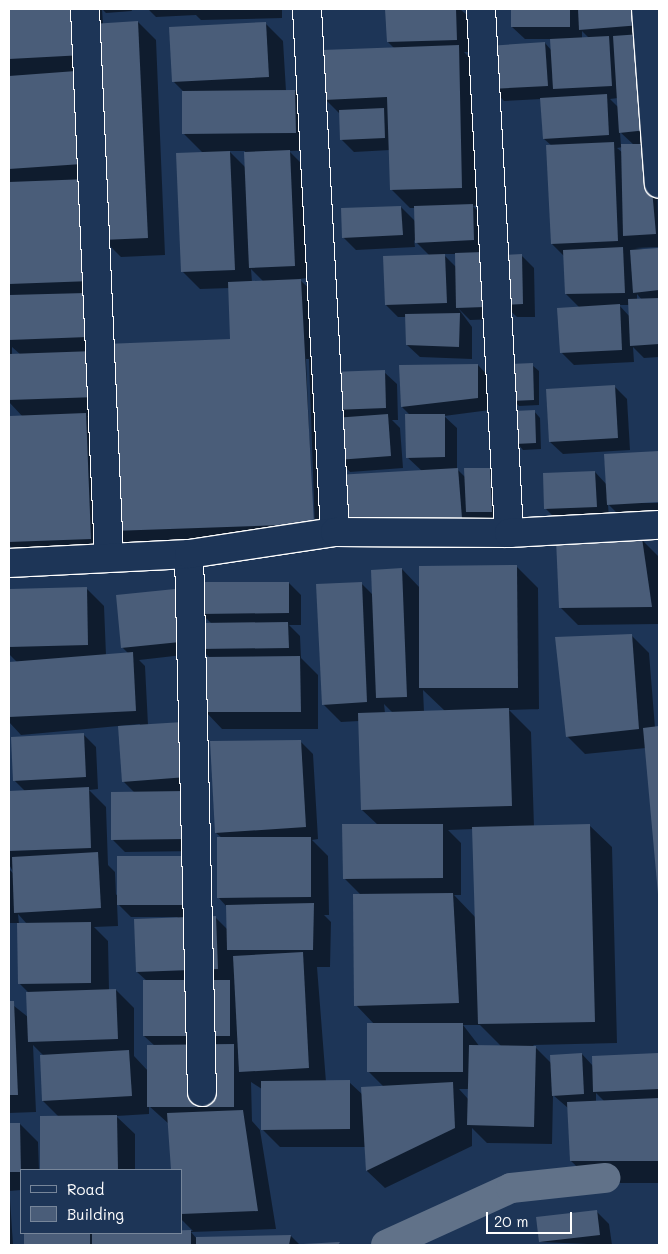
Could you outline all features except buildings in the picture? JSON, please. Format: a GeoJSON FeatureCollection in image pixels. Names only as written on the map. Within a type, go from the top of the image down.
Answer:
{"type":"FeatureCollection","features":[{"type":"Feature","properties":{"kind":"street"},"geometry":{"type":"LineString","coordinates":[[85,9],[109,557]]}},
{"type":"Feature","properties":{"kind":"street"},"geometry":{"type":"LineString","coordinates":[[307,9],[335,532]]}},
{"type":"Feature","properties":{"kind":"street"},"geometry":{"type":"LineString","coordinates":[[481,9],[509,533]]}},
{"type":"Feature","properties":{"kind":"street"},"geometry":{"type":"LineString","coordinates":[[646,9],[659,184]]}},
{"type":"Feature","properties":{"kind":"street"},"geometry":{"type":"LineString","coordinates":[[9,563],[189,554],[335,532],[509,533],[659,525]]}},
{"type":"Feature","properties":{"kind":"street"},"geometry":{"type":"LineString","coordinates":[[189,554],[202,1092]]}},
{"type":"Feature","properties":{"kind":"waterway"},"geometry":{"type":"LineString","coordinates":[[386,1245],[511,1188],[605,1178]]}}]}
